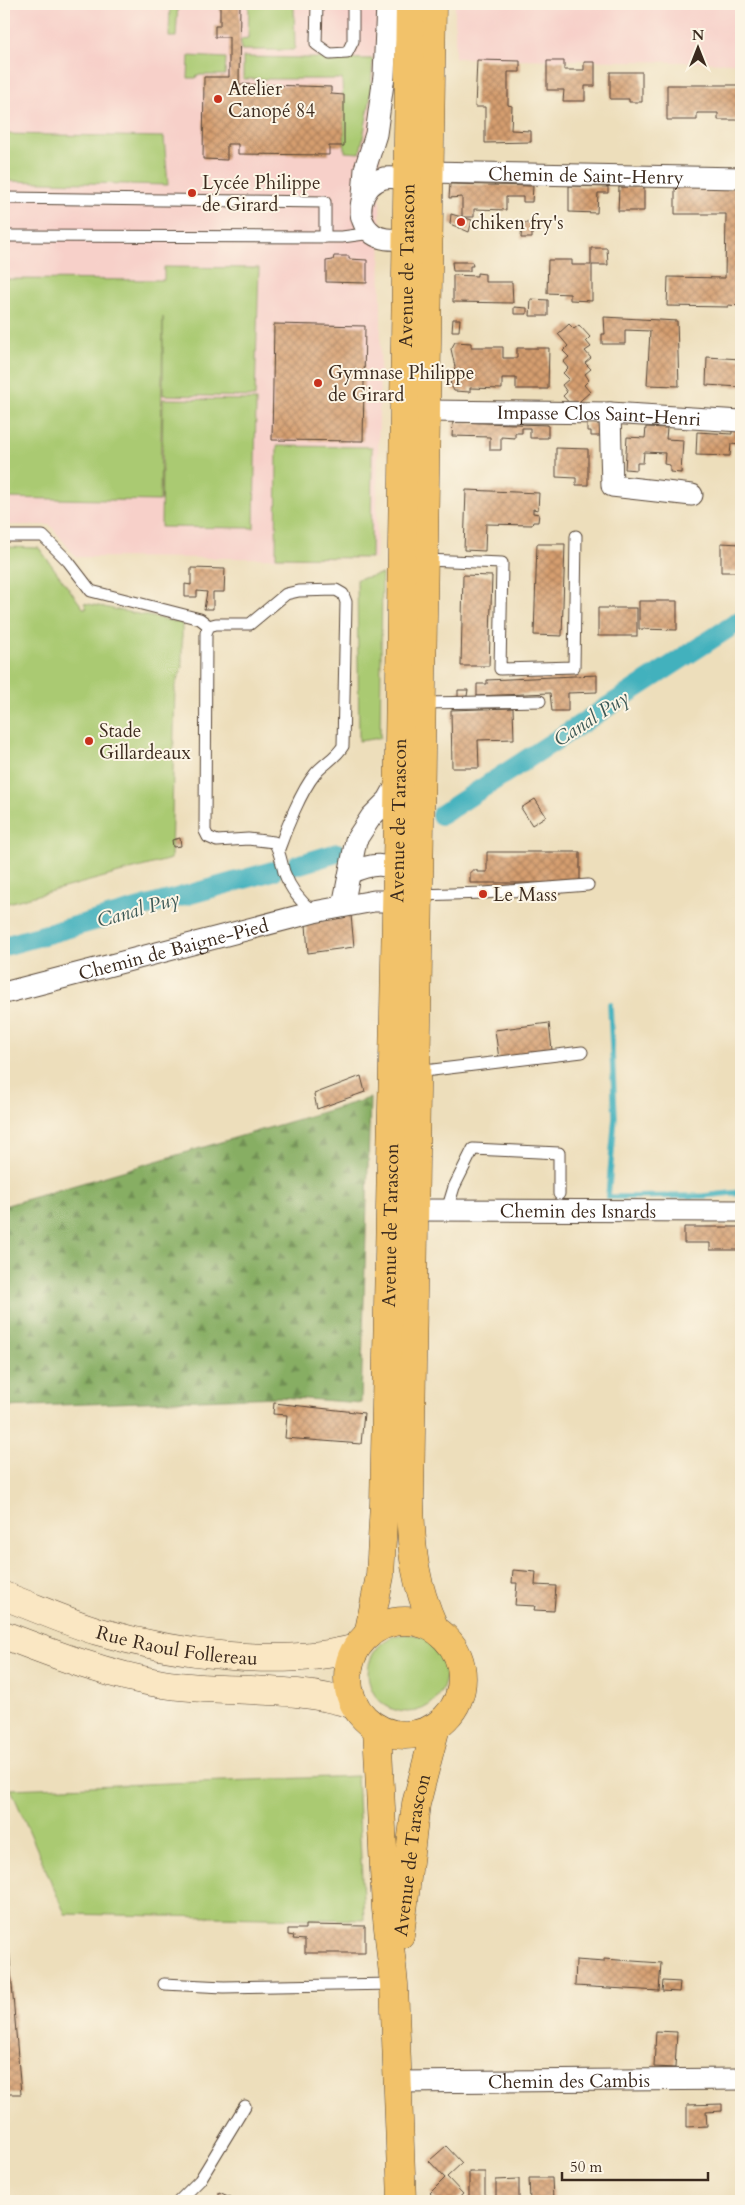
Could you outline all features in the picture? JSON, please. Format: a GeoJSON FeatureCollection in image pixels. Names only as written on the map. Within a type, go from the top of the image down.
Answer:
{"type":"FeatureCollection","features":[{"type":"Feature","properties":{"kind":"main road","name":"Avenue de Tarascon"},"geometry":{"type":"LineString","coordinates":[[362,1641],[380,1576],[409,884],[423,704],[428,411],[410,4]]}},
{"type":"Feature","properties":{"kind":"main road","name":"Avenue de Tarascon"},"geometry":{"type":"LineString","coordinates":[[432,4],[419,175],[407,239],[399,780],[409,884],[416,1072],[411,1536],[416,1576],[422,1601],[434,1628]]}},
{"type":"Feature","properties":{"kind":"main road"},"geometry":{"type":"LineString","coordinates":[[400,1621],[418,1622],[434,1628],[448,1639],[457,1653],[462,1669],[463,1686],[458,1702],[449,1716],[436,1727],[417,1734],[396,1735],[377,1728],[364,1718],[354,1705],[349,1691],[350,1662],[362,1641],[383,1625],[400,1621]]}},
{"type":"Feature","properties":{"kind":"main road","name":"Avenue de Tarascon"},"geometry":{"type":"LineString","coordinates":[[394,1984],[416,1804],[436,1727]]}},
{"type":"Feature","properties":{"kind":"main road","name":"Avenue de Tarascon"},"geometry":{"type":"LineString","coordinates":[[377,1728],[386,1909],[394,1984],[402,2201]]}},
{"type":"Feature","properties":{"kind":"street"},"geometry":{"type":"LineString","coordinates":[[387,4],[384,76],[376,134],[366,170],[360,209],[363,222],[372,233],[385,239],[407,239]]}},
{"type":"Feature","properties":{"kind":"street","name":"Chemin de Saint-Henry"},"geometry":{"type":"LineString","coordinates":[[363,195],[372,184],[384,178],[419,175],[741,178]]}},
{"type":"Feature","properties":{"kind":"street","name":"Impasse Clos Saint-Henri"},"geometry":{"type":"LineString","coordinates":[[428,411],[610,413],[741,421]]}},
{"type":"Feature","properties":{"kind":"street"},"geometry":{"type":"LineString","coordinates":[[610,413],[612,486],[692,495]]}},
{"type":"Feature","properties":{"kind":"street"},"geometry":{"type":"LineString","coordinates":[[343,906],[356,840],[371,817],[388,800],[399,780]]}},
{"type":"Feature","properties":{"kind":"street"},"geometry":{"type":"LineString","coordinates":[[350,873],[372,865],[409,884]]}},
{"type":"Feature","properties":{"kind":"street","name":"Chemin de Baigne-Pied"},"geometry":{"type":"LineString","coordinates":[[4,993],[314,912],[374,901],[409,884]]}},
{"type":"Feature","properties":{"kind":"street","name":"Chemin des Isnards"},"geometry":{"type":"LineString","coordinates":[[414,1210],[741,1211]]}},
{"type":"Feature","properties":{"kind":"street","name":"Rue Raoul Follereau"},"geometry":{"type":"LineString","coordinates":[[4,1596],[96,1630],[184,1650],[272,1658],[337,1654],[362,1641]]}},
{"type":"Feature","properties":{"kind":"street","name":"Rue Raoul Follereau"},"geometry":{"type":"LineString","coordinates":[[4,1635],[82,1664],[163,1684],[207,1689],[308,1693],[335,1698],[354,1705]]}},
{"type":"Feature","properties":{"kind":"street","name":"Chemin des Cambis"},"geometry":{"type":"LineString","coordinates":[[397,2082],[741,2079]]}},
{"type":"Feature","properties":{"kind":"lane"},"geometry":{"type":"LineString","coordinates":[[317,4],[316,44],[330,54],[347,53],[353,41],[353,4]]}},
{"type":"Feature","properties":{"kind":"lane"},"geometry":{"type":"LineString","coordinates":[[4,198],[325,202],[326,236]]}},
{"type":"Feature","properties":{"kind":"lane"},"geometry":{"type":"LineString","coordinates":[[4,236],[342,237],[372,233]]}},
{"type":"Feature","properties":{"kind":"lane"},"geometry":{"type":"LineString","coordinates":[[4,536],[43,536],[68,561],[91,591],[200,619],[209,626]]}},
{"type":"Feature","properties":{"kind":"lane"},"geometry":{"type":"LineString","coordinates":[[425,560],[502,563],[500,670],[574,667],[576,536]]}},
{"type":"Feature","properties":{"kind":"lane"},"geometry":{"type":"LineString","coordinates":[[209,626],[216,624],[250,624],[269,611],[286,594],[299,591],[336,590],[342,594],[346,602],[342,746],[340,751],[314,775],[288,826],[279,850]]}},
{"type":"Feature","properties":{"kind":"lane"},"geometry":{"type":"LineString","coordinates":[[209,626],[206,633],[205,831],[208,837],[217,841],[266,840],[274,842],[279,850],[285,874],[294,893],[314,912]]}},
{"type":"Feature","properties":{"kind":"lane"},"geometry":{"type":"LineString","coordinates":[[423,704],[540,702]]}},
{"type":"Feature","properties":{"kind":"lane"},"geometry":{"type":"LineString","coordinates":[[409,884],[484,893],[588,885]]}},
{"type":"Feature","properties":{"kind":"lane"},"geometry":{"type":"LineString","coordinates":[[416,1072],[582,1052]]}},
{"type":"Feature","properties":{"kind":"lane"},"geometry":{"type":"LineString","coordinates":[[447,1210],[454,1187],[473,1149],[559,1153],[560,1194]]}},
{"type":"Feature","properties":{"kind":"lane"},"geometry":{"type":"LineString","coordinates":[[164,1984],[224,1987],[394,1984]]}},
{"type":"Feature","properties":{"kind":"lane"},"geometry":{"type":"LineString","coordinates":[[180,2201],[200,2180],[245,2106]]}},
{"type":"Feature","properties":{"kind":"shaded area","name":"Lycée Philippe de Girard"},"geometry":{"type":"Polygon","coordinates":[[[4,4],[379,4],[381,321],[376,559],[76,557],[50,525],[4,525],[4,4]]]}},
{"type":"Feature","properties":{"kind":"shaded area"},"geometry":{"type":"Polygon","coordinates":[[[455,4],[741,4],[741,63],[455,58],[455,4]]]}},
{"type":"Feature","properties":{"kind":"green space"},"geometry":{"type":"Polygon","coordinates":[[[170,4],[178,4],[176,37],[169,37],[170,4]]]}},
{"type":"Feature","properties":{"kind":"green space"},"geometry":{"type":"Polygon","coordinates":[[[249,4],[294,4],[295,48],[293,50],[241,50],[241,39],[248,38],[249,4]]]}},
{"type":"Feature","properties":{"kind":"green space"},"geometry":{"type":"Polygon","coordinates":[[[189,56],[226,58],[225,75],[197,75],[196,78],[188,78],[189,56]]]}},
{"type":"Feature","properties":{"kind":"green space"},"geometry":{"type":"Polygon","coordinates":[[[243,57],[373,59],[370,101],[360,153],[345,152],[342,79],[243,79],[243,57]]]}},
{"type":"Feature","properties":{"kind":"green space"},"geometry":{"type":"Polygon","coordinates":[[[4,134],[164,137],[168,185],[4,181],[4,134]]]}},
{"type":"Feature","properties":{"kind":"green space"},"geometry":{"type":"Polygon","coordinates":[[[164,267],[259,268],[255,397],[163,395],[163,317],[160,501],[4,498],[4,279],[164,280],[164,267]]]}},
{"type":"Feature","properties":{"kind":"green space"},"geometry":{"type":"Polygon","coordinates":[[[163,399],[256,400],[254,528],[161,527],[163,399]]]}},
{"type":"Feature","properties":{"kind":"green space"},"geometry":{"type":"Polygon","coordinates":[[[277,446],[372,447],[371,558],[276,557],[277,446]]]}},
{"type":"Feature","properties":{"kind":"green space","name":"Stade Gillardeaux"},"geometry":{"type":"Polygon","coordinates":[[[4,547],[39,548],[83,608],[87,608],[84,603],[182,623],[182,667],[175,686],[171,859],[4,904],[4,547]]]}},
{"type":"Feature","properties":{"kind":"green space"},"geometry":{"type":"Polygon","coordinates":[[[382,574],[380,738],[359,741],[357,579],[382,574]]]}},
{"type":"Feature","properties":{"kind":"green space"},"geometry":{"type":"Polygon","coordinates":[[[370,1098],[361,1403],[280,1397],[4,1407],[4,1206],[370,1098]]]}},
{"type":"Feature","properties":{"kind":"green space"},"geometry":{"type":"Polygon","coordinates":[[[407,1634],[422,1637],[435,1645],[443,1658],[446,1673],[443,1688],[435,1701],[422,1709],[407,1712],[392,1709],[379,1701],[371,1688],[368,1673],[371,1658],[379,1645],[392,1637],[407,1634]]]}},
{"type":"Feature","properties":{"kind":"green space"},"geometry":{"type":"Polygon","coordinates":[[[357,1776],[364,1920],[65,1914],[11,1789],[357,1776]]]}},
{"type":"Feature","properties":{"kind":"building"},"geometry":{"type":"Polygon","coordinates":[[[220,4],[240,4],[239,84],[331,87],[331,94],[344,95],[344,146],[329,146],[329,155],[238,154],[238,144],[227,144],[227,160],[203,159],[204,77],[229,77],[229,37],[215,37],[215,26],[220,26],[220,4]]]}},
{"type":"Feature","properties":{"kind":"building"},"geometry":{"type":"Polygon","coordinates":[[[477,60],[520,61],[520,72],[508,72],[508,105],[512,106],[511,130],[531,131],[531,142],[485,143],[485,107],[475,107],[477,60]]]}},
{"type":"Feature","properties":{"kind":"building"},"geometry":{"type":"Polygon","coordinates":[[[547,61],[564,61],[564,70],[584,70],[584,62],[595,62],[595,86],[585,86],[585,101],[563,101],[564,90],[547,90],[547,61]]]}},
{"type":"Feature","properties":{"kind":"building"},"geometry":{"type":"Polygon","coordinates":[[[610,72],[642,72],[642,102],[629,102],[629,99],[610,99],[610,72]]]}},
{"type":"Feature","properties":{"kind":"building"},"geometry":{"type":"Polygon","coordinates":[[[667,85],[741,85],[741,120],[718,120],[718,113],[697,113],[697,120],[667,120],[667,85]]]}},
{"type":"Feature","properties":{"kind":"building"},"geometry":{"type":"Polygon","coordinates":[[[450,184],[533,186],[532,202],[523,202],[523,197],[506,197],[506,210],[474,209],[474,217],[462,217],[462,197],[449,198],[450,184]]]}},
{"type":"Feature","properties":{"kind":"building"},"geometry":{"type":"Polygon","coordinates":[[[569,186],[608,187],[608,193],[598,193],[597,213],[569,212],[569,186]]]}},
{"type":"Feature","properties":{"kind":"building"},"geometry":{"type":"Polygon","coordinates":[[[619,187],[644,187],[644,211],[618,211],[619,187]]]}},
{"type":"Feature","properties":{"kind":"building"},"geometry":{"type":"Polygon","coordinates":[[[675,187],[741,188],[741,306],[667,306],[668,277],[725,278],[726,214],[675,214],[675,187]]]}},
{"type":"Feature","properties":{"kind":"building","name":"chiken fry's"},"geometry":{"type":"Polygon","coordinates":[[[451,214],[472,220],[469,232],[450,224],[451,214]]]}},
{"type":"Feature","properties":{"kind":"building"},"geometry":{"type":"Polygon","coordinates":[[[522,223],[532,223],[532,238],[521,238],[522,223]]]}},
{"type":"Feature","properties":{"kind":"building"},"geometry":{"type":"Polygon","coordinates":[[[591,248],[607,248],[608,265],[592,265],[592,301],[570,300],[570,294],[547,293],[548,260],[572,260],[572,265],[591,265],[591,248]]]}},
{"type":"Feature","properties":{"kind":"building"},"geometry":{"type":"Polygon","coordinates":[[[334,256],[349,256],[349,259],[367,260],[367,283],[326,282],[326,261],[333,260],[334,256]]]}},
{"type":"Feature","properties":{"kind":"building"},"geometry":{"type":"Polygon","coordinates":[[[452,262],[472,262],[473,266],[470,266],[470,271],[453,271],[452,262]]]}},
{"type":"Feature","properties":{"kind":"building"},"geometry":{"type":"Polygon","coordinates":[[[477,273],[485,274],[485,282],[512,282],[513,303],[453,302],[453,275],[477,276],[477,273]]]}},
{"type":"Feature","properties":{"kind":"building"},"geometry":{"type":"Polygon","coordinates":[[[531,299],[548,300],[548,316],[530,316],[531,299]]]}},
{"type":"Feature","properties":{"kind":"building"},"geometry":{"type":"Polygon","coordinates":[[[514,307],[527,308],[527,314],[514,314],[514,307]]]}},
{"type":"Feature","properties":{"kind":"building"},"geometry":{"type":"Polygon","coordinates":[[[604,317],[677,321],[679,386],[647,385],[650,331],[625,330],[625,344],[602,344],[602,334],[605,334],[604,317]]]}},
{"type":"Feature","properties":{"kind":"building"},"geometry":{"type":"Polygon","coordinates":[[[453,319],[460,319],[459,331],[452,331],[453,319]]]}},
{"type":"Feature","properties":{"kind":"building","name":"Gymnase Philippe de Girard"},"geometry":{"type":"Polygon","coordinates":[[[274,324],[365,326],[363,441],[272,440],[274,324]]]}},
{"type":"Feature","properties":{"kind":"building"},"geometry":{"type":"Polygon","coordinates":[[[569,324],[574,329],[579,325],[590,337],[586,341],[591,347],[585,351],[591,358],[585,363],[591,369],[585,374],[589,380],[584,385],[590,392],[573,407],[563,396],[567,392],[562,385],[569,379],[563,373],[568,368],[563,362],[569,357],[563,351],[568,346],[558,334],[569,324]]]}},
{"type":"Feature","properties":{"kind":"building"},"geometry":{"type":"Polygon","coordinates":[[[455,342],[471,343],[471,347],[503,347],[503,358],[517,358],[517,348],[549,348],[548,389],[516,389],[516,378],[502,378],[502,389],[470,388],[470,392],[454,391],[450,383],[455,367],[451,349],[455,342]]]}},
{"type":"Feature","properties":{"kind":"building"},"geometry":{"type":"Polygon","coordinates":[[[707,357],[741,359],[741,387],[706,385],[707,357]]]}},
{"type":"Feature","properties":{"kind":"building"},"geometry":{"type":"Polygon","coordinates":[[[453,422],[548,425],[548,438],[530,438],[530,428],[522,428],[522,433],[515,433],[515,438],[501,437],[501,450],[490,450],[490,437],[452,436],[453,422]]]}},
{"type":"Feature","properties":{"kind":"building"},"geometry":{"type":"Polygon","coordinates":[[[587,423],[600,424],[600,436],[591,436],[591,431],[587,431],[587,423]]]}},
{"type":"Feature","properties":{"kind":"building"},"geometry":{"type":"Polygon","coordinates":[[[646,427],[667,428],[666,439],[683,440],[681,473],[670,472],[670,465],[664,464],[665,453],[644,452],[643,463],[637,463],[637,470],[625,469],[627,437],[645,438],[646,427]]]}},
{"type":"Feature","properties":{"kind":"building"},"geometry":{"type":"Polygon","coordinates":[[[732,429],[741,430],[741,445],[731,444],[730,456],[696,455],[697,432],[732,434],[732,429]]]}},
{"type":"Feature","properties":{"kind":"building"},"geometry":{"type":"Polygon","coordinates":[[[556,448],[588,449],[588,485],[576,485],[576,478],[556,477],[556,448]]]}},
{"type":"Feature","properties":{"kind":"building"},"geometry":{"type":"Polygon","coordinates":[[[466,490],[539,493],[538,510],[533,509],[533,513],[539,514],[538,522],[533,522],[532,525],[486,524],[485,551],[464,550],[466,490]]]}},
{"type":"Feature","properties":{"kind":"building"},"geometry":{"type":"Polygon","coordinates":[[[721,543],[741,544],[741,572],[721,572],[721,543]]]}},
{"type":"Feature","properties":{"kind":"building"},"geometry":{"type":"Polygon","coordinates":[[[537,544],[565,544],[562,636],[534,635],[537,544]]]}},
{"type":"Feature","properties":{"kind":"building"},"geometry":{"type":"Polygon","coordinates":[[[191,568],[225,569],[224,592],[213,592],[213,609],[204,609],[207,592],[197,591],[197,597],[185,597],[185,584],[191,585],[191,568]]]}},
{"type":"Feature","properties":{"kind":"building"},"geometry":{"type":"Polygon","coordinates":[[[463,575],[492,576],[489,666],[461,666],[463,575]]]}},
{"type":"Feature","properties":{"kind":"building"},"geometry":{"type":"Polygon","coordinates":[[[639,601],[677,601],[677,630],[639,629],[639,601]]]}},
{"type":"Feature","properties":{"kind":"building"},"geometry":{"type":"Polygon","coordinates":[[[598,608],[637,608],[637,636],[598,636],[598,608]]]}},
{"type":"Feature","properties":{"kind":"building"},"geometry":{"type":"Polygon","coordinates":[[[597,675],[597,692],[568,693],[568,711],[552,711],[550,693],[477,696],[477,684],[487,684],[487,680],[597,675]]]}},
{"type":"Feature","properties":{"kind":"building"},"geometry":{"type":"Polygon","coordinates":[[[458,690],[468,690],[467,696],[458,697],[458,690]]]}},
{"type":"Feature","properties":{"kind":"building"},"geometry":{"type":"Polygon","coordinates":[[[513,708],[514,739],[478,740],[479,768],[452,768],[451,710],[513,708]]]}},
{"type":"Feature","properties":{"kind":"building"},"geometry":{"type":"Polygon","coordinates":[[[535,799],[546,816],[532,825],[521,808],[535,799]]]}},
{"type":"Feature","properties":{"kind":"building"},"geometry":{"type":"Polygon","coordinates":[[[180,838],[181,846],[173,847],[172,840],[180,838]]]}},
{"type":"Feature","properties":{"kind":"building"},"geometry":{"type":"Polygon","coordinates":[[[487,852],[580,852],[580,883],[470,883],[470,872],[472,870],[487,872],[487,852]]]}},
{"type":"Feature","properties":{"kind":"building"},"geometry":{"type":"Polygon","coordinates":[[[351,915],[354,947],[308,953],[306,924],[351,915]]]}},
{"type":"Feature","properties":{"kind":"building"},"geometry":{"type":"Polygon","coordinates":[[[549,1023],[552,1050],[519,1054],[519,1056],[499,1059],[495,1030],[549,1023]]]}},
{"type":"Feature","properties":{"kind":"building"},"geometry":{"type":"Polygon","coordinates":[[[361,1076],[365,1092],[317,1109],[314,1094],[361,1076]]]}},
{"type":"Feature","properties":{"kind":"building"},"geometry":{"type":"Polygon","coordinates":[[[684,1227],[741,1227],[741,1250],[710,1250],[710,1243],[684,1243],[684,1227]]]}},
{"type":"Feature","properties":{"kind":"building"},"geometry":{"type":"Polygon","coordinates":[[[274,1403],[364,1413],[361,1444],[285,1438],[287,1415],[273,1414],[274,1403]]]}},
{"type":"Feature","properties":{"kind":"building"},"geometry":{"type":"Polygon","coordinates":[[[513,1570],[536,1572],[535,1585],[556,1586],[554,1611],[534,1610],[535,1606],[515,1605],[517,1583],[512,1583],[513,1570]]]}},
{"type":"Feature","properties":{"kind":"building"},"geometry":{"type":"Polygon","coordinates":[[[305,1925],[365,1926],[365,1953],[305,1953],[305,1940],[293,1939],[294,1936],[288,1935],[288,1929],[305,1929],[305,1925]]]}},
{"type":"Feature","properties":{"kind":"building"},"geometry":{"type":"Polygon","coordinates":[[[4,1947],[9,1947],[21,2094],[5,2094],[4,1947]]]}},
{"type":"Feature","properties":{"kind":"building"},"geometry":{"type":"Polygon","coordinates":[[[604,1959],[661,1963],[659,1991],[575,1986],[576,1960],[604,1962],[604,1959]]]}},
{"type":"Feature","properties":{"kind":"building"},"geometry":{"type":"Polygon","coordinates":[[[663,1981],[680,1982],[679,1992],[662,1991],[663,1981]]]}},
{"type":"Feature","properties":{"kind":"building"},"geometry":{"type":"Polygon","coordinates":[[[656,2031],[677,2032],[675,2068],[654,2067],[656,2031]]]}},
{"type":"Feature","properties":{"kind":"building"},"geometry":{"type":"Polygon","coordinates":[[[722,2104],[722,2111],[706,2112],[707,2126],[687,2127],[687,2105],[722,2104]]]}},
{"type":"Feature","properties":{"kind":"building"},"geometry":{"type":"Polygon","coordinates":[[[446,2146],[462,2163],[447,2177],[463,2194],[455,2201],[438,2201],[430,2193],[445,2178],[429,2161],[446,2146]]]}},
{"type":"Feature","properties":{"kind":"building"},"geometry":{"type":"Polygon","coordinates":[[[469,2172],[485,2172],[485,2201],[469,2201],[469,2172]]]}},
{"type":"Feature","properties":{"kind":"building"},"geometry":{"type":"Polygon","coordinates":[[[529,2178],[552,2178],[553,2201],[530,2201],[529,2178]]]}},
{"type":"Feature","properties":{"kind":"building"},"geometry":{"type":"Polygon","coordinates":[[[519,2179],[519,2201],[496,2201],[496,2180],[519,2179]]]}},
{"type":"Feature","properties":{"kind":"building"},"geometry":{"type":"Polygon","coordinates":[[[219,2192],[239,2201],[219,2201],[219,2192]]]}},
{"type":"Feature","properties":{"kind":"waterway","name":"Canal Puy"},"geometry":{"type":"LineString","coordinates":[[441,815],[741,620]]}},
{"type":"Feature","properties":{"kind":"waterway","name":"Canal Puy"},"geometry":{"type":"LineString","coordinates":[[297,865],[337,853]]}},
{"type":"Feature","properties":{"kind":"waterway","name":"Canal Puy"},"geometry":{"type":"LineString","coordinates":[[4,946],[273,871]]}},
{"type":"Feature","properties":{"kind":"waterway"},"geometry":{"type":"LineString","coordinates":[[610,1004],[615,1117],[608,1197],[703,1196],[741,1192]]}},
{"type":"Feature","properties":{"kind":"place","name":"Atelier Canopé 84"},"geometry":{"type":"Point","coordinates":[218,99]}},
{"type":"Feature","properties":{"kind":"place","name":"Lycée Philippe de Girard"},"geometry":{"type":"Point","coordinates":[192,193]}},
{"type":"Feature","properties":{"kind":"place","name":"chiken fry's"},"geometry":{"type":"Point","coordinates":[461,222]}},
{"type":"Feature","properties":{"kind":"place","name":"Gymnase Philippe de Girard"},"geometry":{"type":"Point","coordinates":[318,383]}},
{"type":"Feature","properties":{"kind":"place","name":"Stade Gillardeaux"},"geometry":{"type":"Point","coordinates":[89,741]}},
{"type":"Feature","properties":{"kind":"place","name":"Le Mass"},"geometry":{"type":"Point","coordinates":[483,894]}}]}
